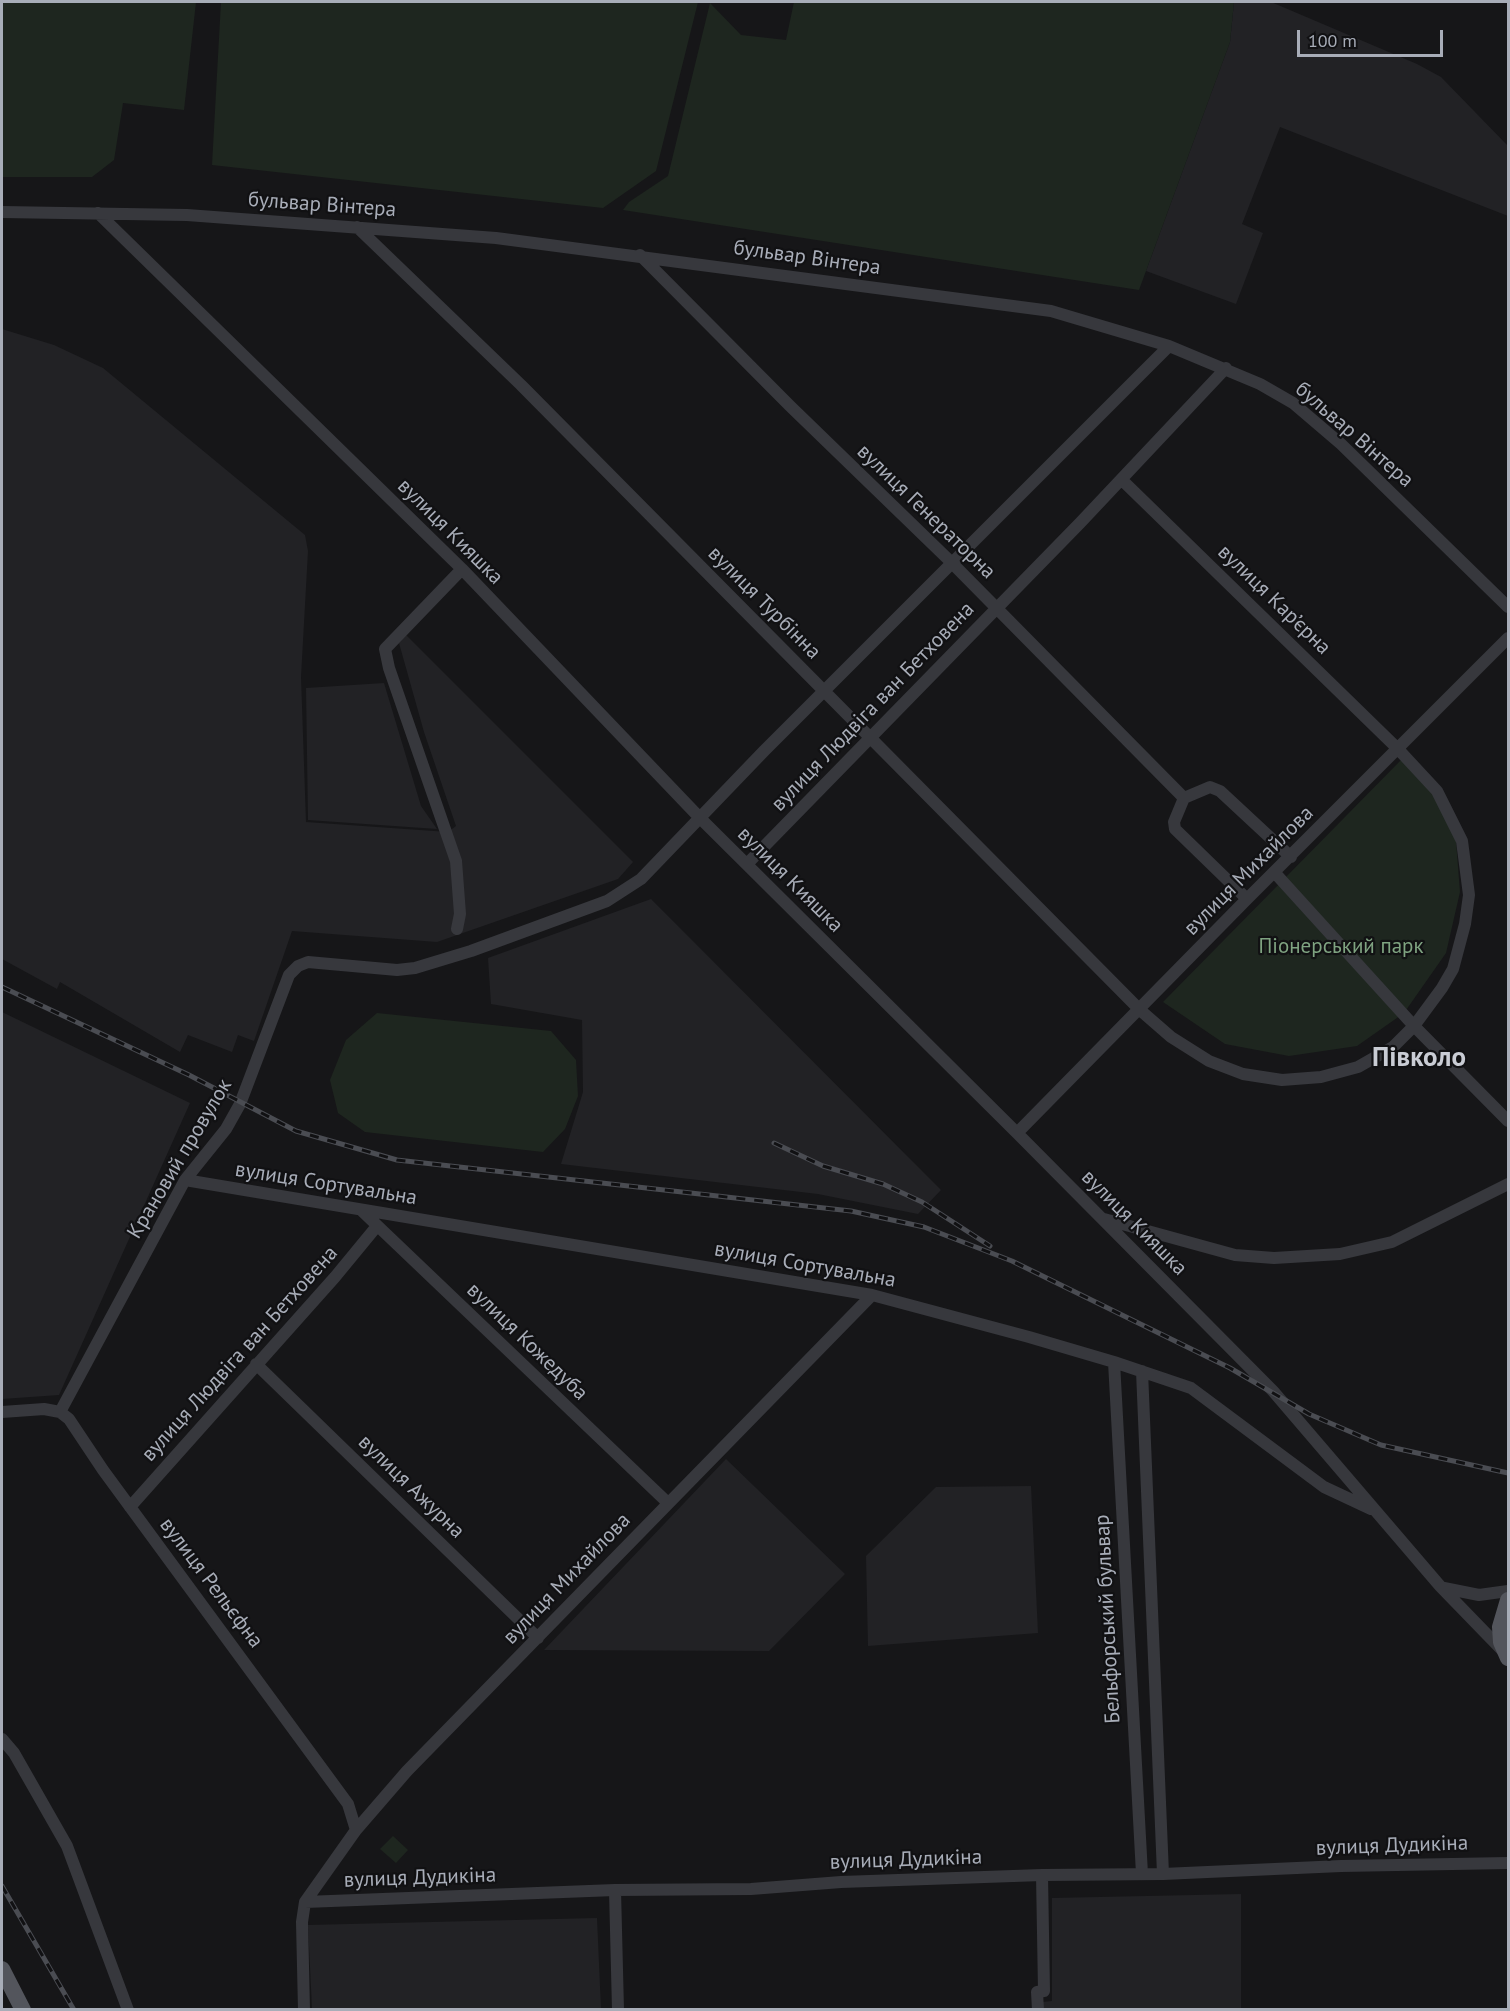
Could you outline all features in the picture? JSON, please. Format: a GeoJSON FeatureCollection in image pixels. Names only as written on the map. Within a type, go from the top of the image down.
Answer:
{"type":"FeatureCollection","features":[{"type":"Feature","properties":{"kind":"main road"},"geometry":{"type":"LineString","coordinates":[[1508,1657],[1500,1627],[1509,1600]]}},
{"type":"Feature","properties":{"kind":"main road"},"geometry":{"type":"LineString","coordinates":[[2,1969],[23,2010]]}},
{"type":"Feature","properties":{"kind":"street","name":"бульвар Вінтера"},"geometry":{"type":"LineString","coordinates":[[2,212],[187,215],[496,238],[640,255],[1052,311],[1169,346],[1226,368],[1293,403],[1341,444],[1509,607]]}},
{"type":"Feature","properties":{"kind":"street","name":"вулиця Кияшка"},"geometry":{"type":"LineString","coordinates":[[98,213],[462,569],[699,817],[1273,1391],[1440,1586],[1508,1657]]}},
{"type":"Feature","properties":{"kind":"street","name":"вулиця Турбінна"},"geometry":{"type":"LineString","coordinates":[[357,227],[521,385],[1140,1010],[1171,1037],[1209,1061],[1243,1074],[1282,1080],[1321,1077],[1358,1067],[1393,1047],[1414,1026]]}},
{"type":"Feature","properties":{"kind":"street","name":"вулиця Генераторна"},"geometry":{"type":"LineString","coordinates":[[640,255],[790,406],[951,562],[1184,798]]}},
{"type":"Feature","properties":{"kind":"street"},"geometry":{"type":"LineString","coordinates":[[699,817],[1169,346]]}},
{"type":"Feature","properties":{"kind":"street","name":"вулиця Людвіга ван Бетховена"},"geometry":{"type":"LineString","coordinates":[[747,864],[1122,480],[1226,368]]}},
{"type":"Feature","properties":{"kind":"street","name":"вулиця Кар’єрна"},"geometry":{"type":"LineString","coordinates":[[1122,480],[1398,749],[1437,791],[1451,815],[1462,841],[1469,895],[1463,933],[1453,969],[1414,1026]]}},
{"type":"Feature","properties":{"kind":"street"},"geometry":{"type":"LineString","coordinates":[[458,928],[460,914],[456,861],[388,668],[385,649],[462,569]]}},
{"type":"Feature","properties":{"kind":"street","name":"вулиця Михайлова"},"geometry":{"type":"LineString","coordinates":[[1017,1133],[1140,1010],[1246,899],[1275,873],[1509,638]]}},
{"type":"Feature","properties":{"kind":"street"},"geometry":{"type":"LineString","coordinates":[[1246,899],[1175,830],[1174,822],[1184,798],[1210,787],[1220,790],[1291,857]]}},
{"type":"Feature","properties":{"kind":"street","name":"Крановий провулок"},"geometry":{"type":"LineString","coordinates":[[60,1412],[185,1180],[226,1129],[240,1104],[289,975],[298,966],[308,962],[397,970],[415,968],[471,951],[607,901],[641,879],[699,817]]}},
{"type":"Feature","properties":{"kind":"street"},"geometry":{"type":"LineString","coordinates":[[1275,873],[1414,1026],[1509,1121]]}},
{"type":"Feature","properties":{"kind":"street","name":"вулиця Сортувальна"},"geometry":{"type":"LineString","coordinates":[[185,1180],[872,1295],[1114,1362],[1191,1388],[1324,1487],[1375,1511]]}},
{"type":"Feature","properties":{"kind":"street"},"geometry":{"type":"LineString","coordinates":[[1102,1219],[1235,1255],[1274,1258],[1340,1254],[1392,1242],[1509,1184]]}},
{"type":"Feature","properties":{"kind":"street","name":"вулиця Кожедуба"},"geometry":{"type":"LineString","coordinates":[[360,1209],[668,1503]]}},
{"type":"Feature","properties":{"kind":"street","name":"вулиця Людвіга ван Бетховена"},"geometry":{"type":"LineString","coordinates":[[130,1507],[335,1277],[377,1226]]}},
{"type":"Feature","properties":{"kind":"street","name":"вулиця Михайлова"},"geometry":{"type":"LineString","coordinates":[[305,1902],[356,1830],[407,1771],[872,1295]]}},
{"type":"Feature","properties":{"kind":"street","name":"Бельфорський бульвар"},"geometry":{"type":"LineString","coordinates":[[1114,1362],[1142,1874]]}},
{"type":"Feature","properties":{"kind":"street","name":"вулиця Ажурна"},"geometry":{"type":"LineString","coordinates":[[256,1364],[538,1638]]}},
{"type":"Feature","properties":{"kind":"street","name":"Бельфорський бульвар"},"geometry":{"type":"LineString","coordinates":[[1142,1371],[1163,1874]]}},
{"type":"Feature","properties":{"kind":"street"},"geometry":{"type":"LineString","coordinates":[[2,1412],[44,1409],[60,1412]]}},
{"type":"Feature","properties":{"kind":"street","name":"вулиця Рельєфна"},"geometry":{"type":"LineString","coordinates":[[60,1412],[69,1419],[130,1507],[348,1804],[356,1830]]}},
{"type":"Feature","properties":{"kind":"street"},"geometry":{"type":"LineString","coordinates":[[1440,1586],[1479,1595],[1509,1591]]}},
{"type":"Feature","properties":{"kind":"street"},"geometry":{"type":"LineString","coordinates":[[2,1739],[14,1753],[67,1846],[128,2010]]}},
{"type":"Feature","properties":{"kind":"street","name":"вулиця Дудикіна"},"geometry":{"type":"LineString","coordinates":[[305,1902],[615,1890],[751,1888],[841,1882],[1042,1875],[1163,1874],[1341,1866],[1509,1863]]}},
{"type":"Feature","properties":{"kind":"street"},"geometry":{"type":"LineString","coordinates":[[1038,2010],[1037,1992],[1044,1991],[1042,1875]]}},
{"type":"Feature","properties":{"kind":"street"},"geometry":{"type":"LineString","coordinates":[[615,1890],[618,2010]]}},
{"type":"Feature","properties":{"kind":"street"},"geometry":{"type":"LineString","coordinates":[[304,2010],[302,1922],[305,1902]]}},
{"type":"Feature","properties":{"kind":"shaded area"},"geometry":{"type":"Polygon","coordinates":[[[1234,2],[1271,2],[1417,64],[1441,77],[1508,146],[1508,216],[1280,127],[1242,224],[1263,233],[1236,304],[1146,271],[1230,42],[1234,2]]]}},
{"type":"Feature","properties":{"kind":"shaded area"},"geometry":{"type":"Polygon","coordinates":[[[2,329],[54,345],[103,368],[305,535],[308,551],[301,677],[306,822],[448,832],[456,826],[424,732],[399,643],[406,635],[633,862],[618,879],[437,942],[292,931],[254,1041],[238,1035],[232,1052],[188,1035],[180,1052],[60,982],[57,989],[2,959],[2,329]]]}},
{"type":"Feature","properties":{"kind":"shaded area"},"geometry":{"type":"Polygon","coordinates":[[[384,683],[421,806],[437,829],[308,820],[306,688],[384,683]]]}},
{"type":"Feature","properties":{"kind":"shaded area"},"geometry":{"type":"Polygon","coordinates":[[[651,899],[941,1190],[918,1214],[818,1194],[561,1164],[583,1092],[582,1020],[491,1004],[488,958],[651,899]]]}},
{"type":"Feature","properties":{"kind":"shaded area"},"geometry":{"type":"Polygon","coordinates":[[[2,1012],[190,1103],[59,1395],[2,1399],[2,1012]]]}},
{"type":"Feature","properties":{"kind":"shaded area"},"geometry":{"type":"Polygon","coordinates":[[[726,1459],[845,1574],[769,1651],[544,1650],[726,1459]]]}},
{"type":"Feature","properties":{"kind":"shaded area"},"geometry":{"type":"Polygon","coordinates":[[[1031,1486],[1038,1633],[868,1646],[866,1556],[936,1487],[1031,1486]]]}},
{"type":"Feature","properties":{"kind":"shaded area"},"geometry":{"type":"Polygon","coordinates":[[[1241,1894],[1241,2009],[1043,2010],[1042,2002],[1052,2001],[1052,1898],[1241,1894]]]}},
{"type":"Feature","properties":{"kind":"shaded area"},"geometry":{"type":"Polygon","coordinates":[[[597,1918],[601,2009],[312,2009],[308,1925],[597,1918]]]}},
{"type":"Feature","properties":{"kind":"green space"},"geometry":{"type":"Polygon","coordinates":[[[2,2],[196,2],[184,110],[123,103],[114,160],[92,177],[2,177],[2,2]]]}},
{"type":"Feature","properties":{"kind":"green space"},"geometry":{"type":"Polygon","coordinates":[[[221,2],[698,2],[656,171],[603,208],[212,165],[221,2]]]}},
{"type":"Feature","properties":{"kind":"green space"},"geometry":{"type":"Polygon","coordinates":[[[794,2],[1234,2],[1230,42],[1139,290],[623,210],[629,202],[668,176],[710,3],[741,35],[786,40],[794,2]]]}},
{"type":"Feature","properties":{"kind":"green space","name":"Піонерський парк"},"geometry":{"type":"Polygon","coordinates":[[[1403,758],[1433,790],[1456,841],[1460,892],[1446,953],[1404,1013],[1357,1046],[1289,1056],[1225,1044],[1163,1002],[1403,758]]]}},
{"type":"Feature","properties":{"kind":"green space"},"geometry":{"type":"Polygon","coordinates":[[[377,1013],[551,1031],[576,1060],[578,1096],[565,1129],[543,1152],[365,1132],[338,1113],[330,1080],[346,1040],[377,1013]]]}},
{"type":"Feature","properties":{"kind":"green space"},"geometry":{"type":"Polygon","coordinates":[[[393,1836],[408,1850],[396,1863],[380,1849],[393,1836]]]}},
{"type":"Feature","properties":{"kind":"railway"},"geometry":{"type":"LineString","coordinates":[[2,987],[189,1075],[296,1131],[397,1160],[851,1211],[924,1227],[1012,1261],[1230,1368],[1309,1414],[1381,1445],[1508,1473]]}},
{"type":"Feature","properties":{"kind":"railway"},"geometry":{"type":"LineString","coordinates":[[774,1143],[823,1166],[883,1184],[922,1202],[990,1246]]}},
{"type":"Feature","properties":{"kind":"railway"},"geometry":{"type":"LineString","coordinates":[[2,1886],[74,2010]]}},
{"type":"Feature","properties":{"kind":"district","name":"Півколо"},"geometry":{"type":"Point","coordinates":[1419,1058]}}]}
